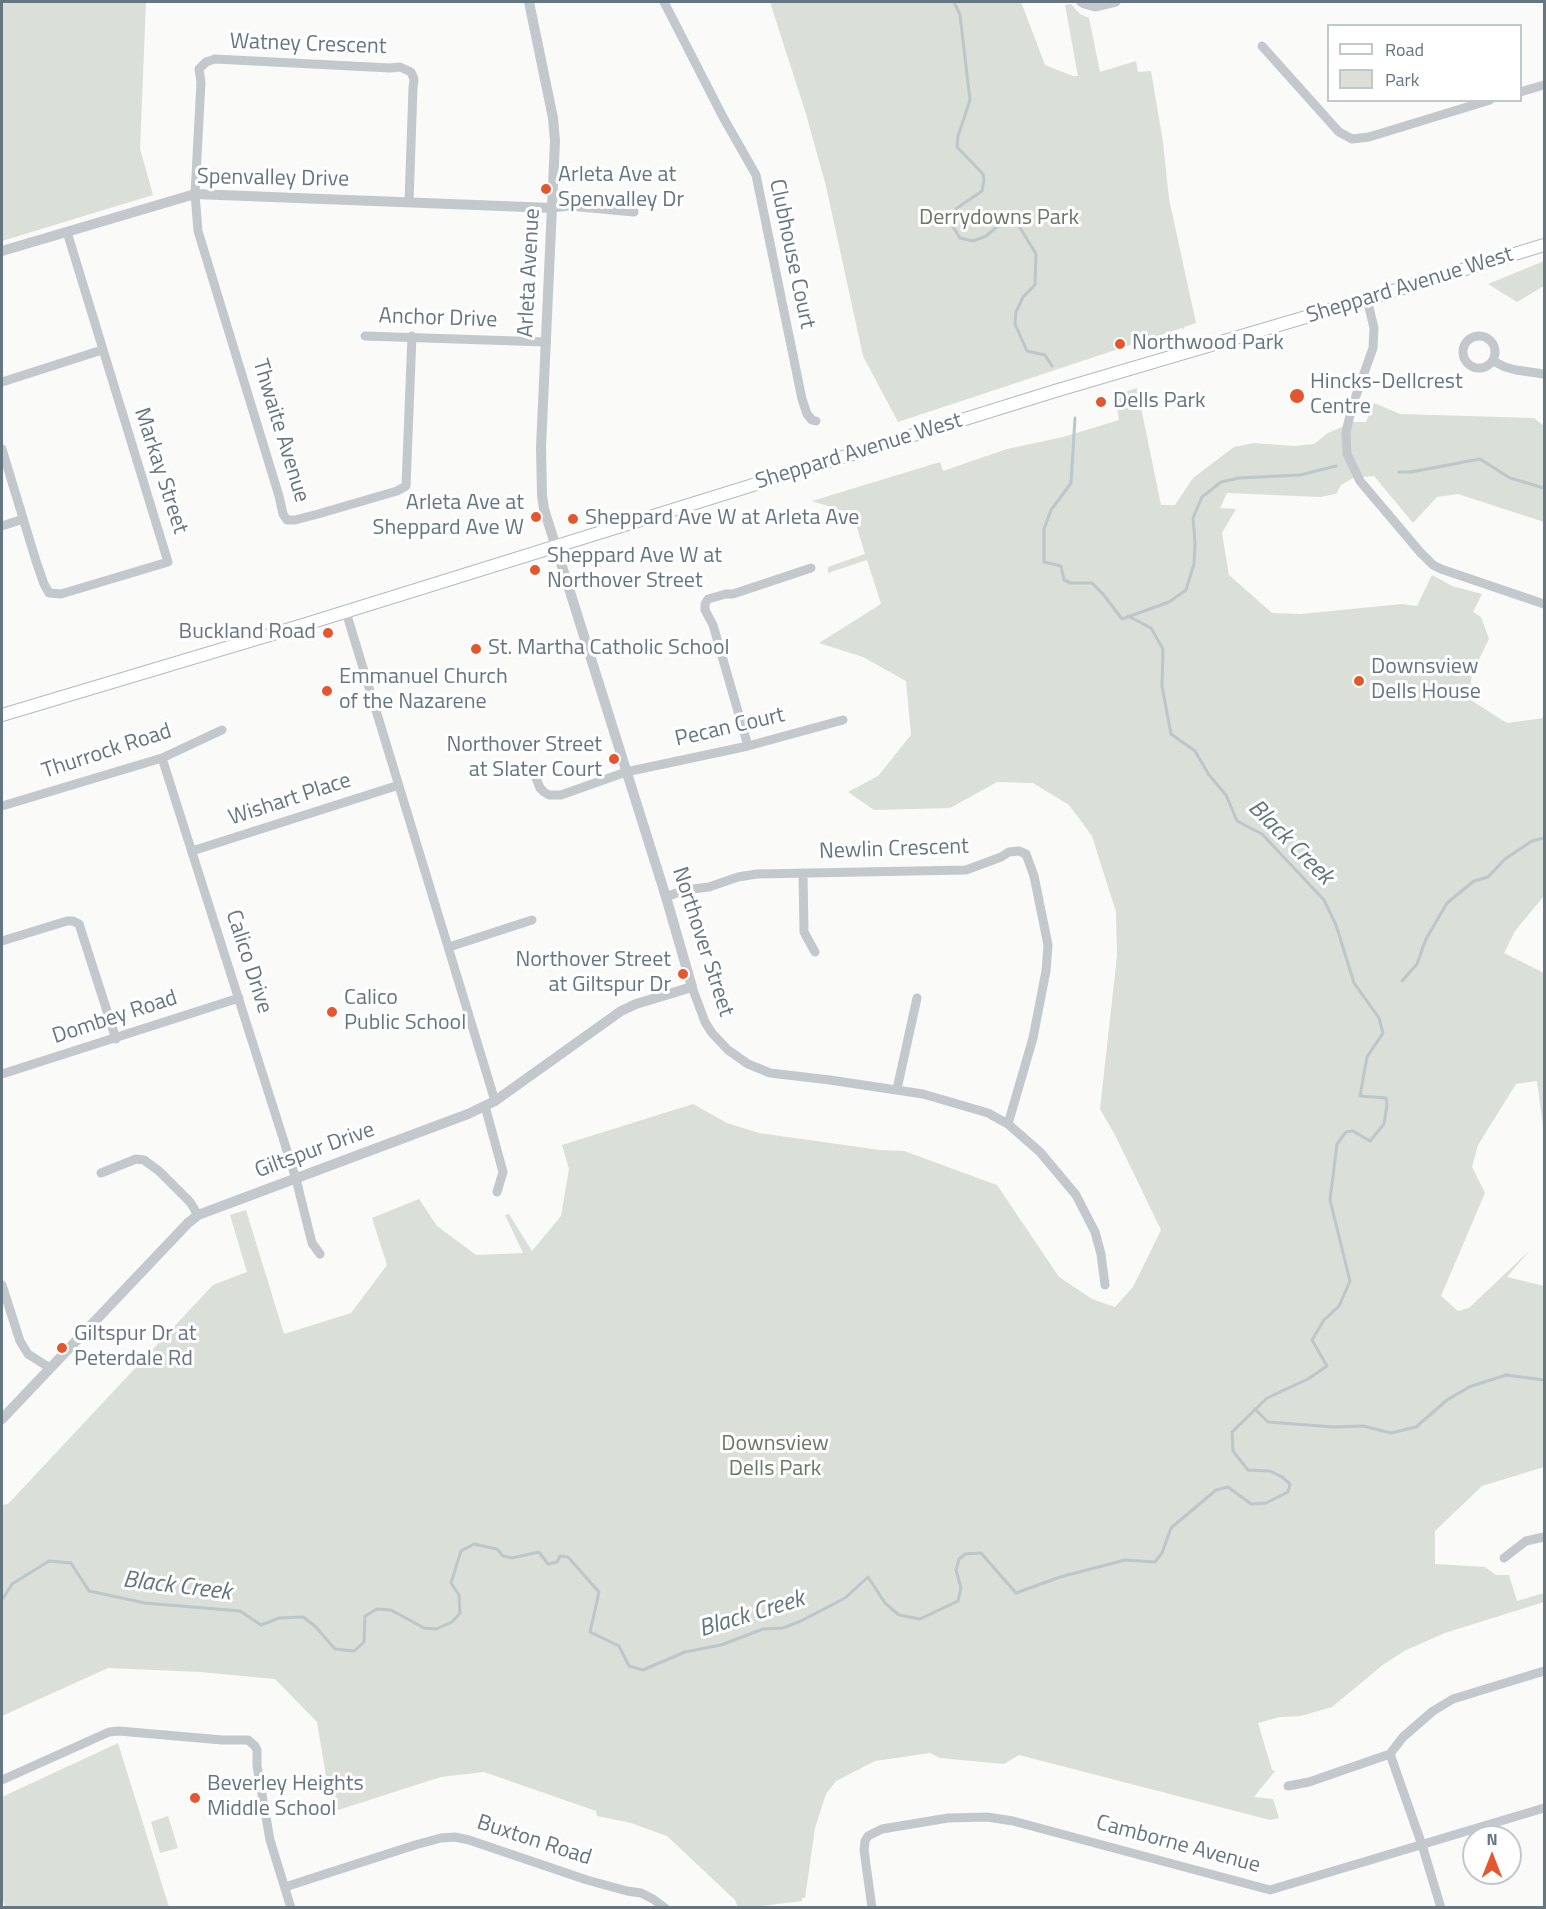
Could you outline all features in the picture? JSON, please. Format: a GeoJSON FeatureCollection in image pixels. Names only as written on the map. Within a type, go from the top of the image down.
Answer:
{"type":"FeatureCollection","features":[{"type":"Feature","properties":{"kind":"main road","name":"Sheppard Avenue West"},"geometry":{"type":"LineString","coordinates":[[2,715],[346,612],[1055,391],[1545,245]]}},
{"type":"Feature","properties":{"kind":"street","name":"Arleta Avenue"},"geometry":{"type":"LineString","coordinates":[[529,2],[553,118],[555,149],[541,447],[544,509],[557,546]]}},
{"type":"Feature","properties":{"kind":"street","name":"Clubhouse Court"},"geometry":{"type":"LineString","coordinates":[[664,2],[723,117],[756,175],[802,399],[807,414],[816,421]]}},
{"type":"Feature","properties":{"kind":"street"},"geometry":{"type":"LineString","coordinates":[[1081,2],[1095,7],[1116,2]]}},
{"type":"Feature","properties":{"kind":"street"},"geometry":{"type":"LineString","coordinates":[[1262,46],[1339,132],[1353,139],[1369,137],[1483,102]]}},
{"type":"Feature","properties":{"kind":"street","name":"Watney Crescent"},"geometry":{"type":"LineString","coordinates":[[195,194],[200,69],[206,62],[215,59],[400,67],[411,72],[414,79],[409,202]]}},
{"type":"Feature","properties":{"kind":"street"},"geometry":{"type":"LineString","coordinates":[[1522,92],[1545,84]]}},
{"type":"Feature","properties":{"kind":"street","name":"Spenvalley Drive"},"geometry":{"type":"LineString","coordinates":[[2,251],[195,194],[552,208]]}},
{"type":"Feature","properties":{"kind":"street","name":"Thwaite Avenue"},"geometry":{"type":"LineString","coordinates":[[195,194],[198,231],[283,514],[287,520],[309,517],[397,491],[406,486],[412,336]]}},
{"type":"Feature","properties":{"kind":"street"},"geometry":{"type":"LineString","coordinates":[[552,208],[569,206],[634,212]]}},
{"type":"Feature","properties":{"kind":"street","name":"Markay Street"},"geometry":{"type":"LineString","coordinates":[[23,519],[49,593],[61,594],[168,562],[67,232]]}},
{"type":"Feature","properties":{"kind":"street"},"geometry":{"type":"LineString","coordinates":[[1367,299],[1374,328],[1373,348],[1346,432],[1347,454],[1360,481],[1433,565],[1545,604]]}},
{"type":"Feature","properties":{"kind":"street","name":"Anchor Drive"},"geometry":{"type":"LineString","coordinates":[[365,336],[546,342]]}},
{"type":"Feature","properties":{"kind":"street"},"geometry":{"type":"LineString","coordinates":[[2,382],[102,350]]}},
{"type":"Feature","properties":{"kind":"street"},"geometry":{"type":"LineString","coordinates":[[1493,361],[1516,370],[1545,374]]}},
{"type":"Feature","properties":{"kind":"street"},"geometry":{"type":"LineString","coordinates":[[2,449],[23,519],[2,526]]}},
{"type":"Feature","properties":{"kind":"street","name":"Northover Street"},"geometry":{"type":"LineString","coordinates":[[557,546],[692,987],[711,1033],[722,1046],[748,1064],[770,1073],[923,1094],[971,1107],[1008,1124],[1045,1158],[1076,1194],[1095,1232],[1103,1261],[1105,1285]]}},
{"type":"Feature","properties":{"kind":"street"},"geometry":{"type":"LineString","coordinates":[[748,746],[705,604],[708,599],[733,594],[811,568]]}},
{"type":"Feature","properties":{"kind":"street"},"geometry":{"type":"LineString","coordinates":[[346,612],[449,947],[490,1104],[503,1172],[497,1192]]}},
{"type":"Feature","properties":{"kind":"street","name":"Pecan Court"},"geometry":{"type":"LineString","coordinates":[[534,773],[544,792],[549,795],[561,795],[626,772],[748,746],[843,720]]}},
{"type":"Feature","properties":{"kind":"street","name":"Thurrock Road"},"geometry":{"type":"LineString","coordinates":[[2,806],[162,758],[222,730]]}},
{"type":"Feature","properties":{"kind":"street","name":"Calico Drive"},"geometry":{"type":"LineString","coordinates":[[162,758],[296,1179],[312,1243],[320,1254]]}},
{"type":"Feature","properties":{"kind":"street","name":"Wishart Place"},"geometry":{"type":"LineString","coordinates":[[192,851],[399,786]]}},
{"type":"Feature","properties":{"kind":"street","name":"Newlin Crescent"},"geometry":{"type":"LineString","coordinates":[[666,897],[684,890],[757,874],[966,870],[1009,852],[1019,851],[1026,854],[1034,876],[1048,945],[1046,971],[1034,1038],[1008,1124]]}},
{"type":"Feature","properties":{"kind":"street"},"geometry":{"type":"LineString","coordinates":[[803,873],[804,932],[815,952]]}},
{"type":"Feature","properties":{"kind":"street"},"geometry":{"type":"LineString","coordinates":[[449,947],[532,920]]}},
{"type":"Feature","properties":{"kind":"street"},"geometry":{"type":"LineString","coordinates":[[2,941],[67,921],[79,924],[116,1039]]}},
{"type":"Feature","properties":{"kind":"street","name":"Giltspur Drive"},"geometry":{"type":"LineString","coordinates":[[2,1419],[198,1215],[459,1118],[490,1104],[621,1011],[636,1004],[692,987]]}},
{"type":"Feature","properties":{"kind":"street","name":"Dombey Road"},"geometry":{"type":"LineString","coordinates":[[2,1074],[239,998]]}},
{"type":"Feature","properties":{"kind":"street"},"geometry":{"type":"LineString","coordinates":[[897,1089],[917,998]]}},
{"type":"Feature","properties":{"kind":"street"},"geometry":{"type":"LineString","coordinates":[[101,1173],[136,1160],[144,1160],[159,1171],[198,1215]]}},
{"type":"Feature","properties":{"kind":"street"},"geometry":{"type":"LineString","coordinates":[[2,1285],[20,1341],[28,1354],[50,1368]]}},
{"type":"Feature","properties":{"kind":"street"},"geometry":{"type":"LineString","coordinates":[[1504,1558],[1526,1541],[1545,1537]]}},
{"type":"Feature","properties":{"kind":"street"},"geometry":{"type":"LineString","coordinates":[[1288,1786],[1327,1776],[1390,1754],[1403,1737],[1433,1711],[1453,1699],[1545,1671]]}},
{"type":"Feature","properties":{"kind":"street"},"geometry":{"type":"LineString","coordinates":[[2,1780],[109,1732],[248,1740],[257,1750],[257,1766],[270,1840],[291,1908]]}},
{"type":"Feature","properties":{"kind":"street"},"geometry":{"type":"LineString","coordinates":[[1390,1754],[1441,1908]]}},
{"type":"Feature","properties":{"kind":"street","name":"Camborne Avenue"},"geometry":{"type":"LineString","coordinates":[[872,1908],[864,1850],[868,1836],[882,1829],[948,1818],[987,1817],[1013,1821],[1270,1890],[1545,1808]]}},
{"type":"Feature","properties":{"kind":"street","name":"Buxton Road"},"geometry":{"type":"LineString","coordinates":[[285,1887],[415,1845],[455,1837],[587,1880],[641,1893],[665,1908]]}},
{"type":"Feature","properties":{"kind":"green space"},"geometry":{"type":"Polygon","coordinates":[[[2,2],[146,2],[140,149],[153,195],[2,241],[2,2]]]}},
{"type":"Feature","properties":{"kind":"green space","name":"Derrydowns Park"},"geometry":{"type":"Polygon","coordinates":[[[770,2],[1021,2],[1045,65],[1078,76],[1065,5],[1071,4],[1080,14],[1089,18],[1100,72],[1136,61],[1138,72],[1151,71],[1163,142],[1169,199],[1196,323],[1184,327],[1184,330],[1182,328],[898,422],[863,356],[826,186],[806,114],[770,2]]]}},
{"type":"Feature","properties":{"kind":"green space"},"geometry":{"type":"Polygon","coordinates":[[[1544,261],[1544,286],[1517,302],[1488,284],[1544,261]]]}},
{"type":"Feature","properties":{"kind":"green space","name":"Downsview Dells Park"},"geometry":{"type":"Polygon","coordinates":[[[1137,388],[1161,505],[1175,505],[1193,478],[1234,447],[1254,443],[1294,446],[1314,444],[1328,433],[1353,422],[1366,422],[1374,403],[1400,414],[1534,418],[1544,426],[1544,522],[1458,494],[1437,497],[1413,523],[1374,476],[1353,478],[1341,485],[1336,494],[1320,497],[1227,493],[1220,508],[1236,509],[1222,533],[1229,575],[1272,613],[1301,614],[1402,604],[1417,606],[1432,575],[1452,586],[1482,594],[1473,612],[1481,617],[1489,639],[1472,673],[1469,699],[1507,723],[1544,718],[1544,896],[1515,931],[1504,953],[1544,973],[1544,1135],[1537,1081],[1516,1084],[1478,1145],[1472,1167],[1485,1193],[1441,1296],[1458,1311],[1469,1308],[1530,1250],[1507,1277],[1544,1286],[1544,1467],[1482,1486],[1435,1531],[1435,1564],[1485,1567],[1496,1575],[1509,1575],[1517,1601],[1544,1593],[1544,1602],[1445,1633],[1406,1650],[1384,1664],[1332,1707],[1301,1716],[1280,1717],[1258,1723],[1272,1770],[1275,1771],[1254,1797],[1273,1799],[1279,1818],[1270,1820],[1019,1755],[1004,1764],[940,1758],[930,1753],[875,1761],[836,1781],[826,1794],[815,1828],[805,1898],[802,1898],[802,1901],[754,1907],[738,1908],[735,1900],[667,1836],[631,1823],[597,1816],[596,1811],[484,1772],[441,1777],[332,1812],[317,1722],[275,1679],[200,1672],[108,1668],[2,1716],[2,1505],[8,1504],[213,1285],[247,1272],[230,1215],[246,1210],[284,1334],[351,1313],[387,1265],[372,1218],[419,1199],[437,1226],[476,1255],[523,1253],[505,1215],[509,1214],[532,1251],[561,1216],[569,1169],[562,1145],[693,1104],[727,1123],[759,1133],[880,1150],[904,1151],[997,1185],[1059,1277],[1092,1299],[1115,1307],[1133,1287],[1161,1230],[1100,1109],[1117,956],[1116,912],[1092,836],[1069,805],[1033,783],[997,782],[950,808],[874,810],[848,792],[878,776],[911,735],[906,681],[863,657],[819,643],[881,604],[867,560],[828,573],[828,567],[865,554],[853,514],[812,501],[940,462],[943,471],[1007,449],[1063,437],[1119,420],[1115,395],[1137,388]]]}},
{"type":"Feature","properties":{"kind":"green space"},"geometry":{"type":"Polygon","coordinates":[[[118,1743],[169,1907],[5,1907],[2,1896],[2,1797],[118,1743]]]}},
{"type":"Feature","properties":{"kind":"green space"},"geometry":{"type":"Polygon","coordinates":[[[168,1816],[178,1848],[160,1853],[151,1822],[168,1816]]]}},
{"type":"Feature","properties":{"kind":"waterway","name":"Black Creek"},"geometry":{"type":"LineString","coordinates":[[954,2],[960,15],[970,100],[958,136],[957,147],[983,174],[984,180],[982,191],[957,208],[952,225],[960,238],[973,241],[986,236],[1009,217],[1019,226],[1036,254],[1035,285],[1023,297],[1016,312],[1015,324],[1027,351],[1045,355],[1052,366]]}},
{"type":"Feature","properties":{"kind":"waterway"},"geometry":{"type":"LineString","coordinates":[[1075,418],[1071,483],[1051,510],[1044,529],[1044,562],[1061,566],[1064,580],[1071,583],[1092,583],[1122,619],[1169,602],[1186,590],[1194,564],[1193,518],[1202,497],[1221,482],[1239,478],[1300,475],[1336,466]]}},
{"type":"Feature","properties":{"kind":"waterway"},"geometry":{"type":"LineString","coordinates":[[1399,472],[1411,472],[1480,459],[1510,478],[1544,488]]}},
{"type":"Feature","properties":{"kind":"waterway","name":"Black Creek"},"geometry":{"type":"LineString","coordinates":[[2,1600],[12,1584],[49,1561],[71,1563],[89,1591],[145,1603],[240,1611],[261,1625],[279,1618],[303,1617],[315,1626],[335,1649],[354,1651],[364,1642],[365,1616],[377,1609],[391,1610],[424,1628],[436,1629],[452,1622],[460,1613],[459,1595],[451,1583],[461,1551],[474,1544],[497,1549],[503,1556],[512,1558],[539,1552],[548,1564],[557,1562],[560,1556],[568,1557],[599,1592],[590,1632],[619,1646],[629,1666],[643,1670],[685,1652],[721,1645],[763,1629],[783,1628],[801,1621],[845,1598],[868,1577],[885,1603],[899,1615],[920,1619],[958,1601],[961,1588],[956,1570],[959,1559],[965,1554],[981,1553],[1016,1593],[1060,1577],[1125,1560],[1155,1562],[1162,1553],[1171,1528],[1216,1490],[1228,1487],[1251,1504],[1266,1503],[1288,1492],[1290,1484],[1282,1477],[1270,1471],[1248,1470],[1233,1451],[1232,1432],[1267,1398],[1308,1379],[1327,1366],[1312,1340],[1324,1320],[1339,1306],[1350,1281],[1330,1200],[1337,1144],[1346,1132],[1353,1131],[1370,1141],[1384,1124],[1386,1098],[1360,1096],[1367,1057],[1383,1033],[1379,1018],[1354,983],[1336,925],[1324,900],[1262,834],[1237,821],[1226,795],[1209,775],[1195,751],[1171,734],[1162,686],[1163,649],[1151,628],[1128,616]]}},
{"type":"Feature","properties":{"kind":"waterway"},"geometry":{"type":"LineString","coordinates":[[1402,981],[1417,964],[1426,939],[1447,903],[1474,881],[1488,877],[1505,859],[1532,841],[1544,838]]}},
{"type":"Feature","properties":{"kind":"waterway"},"geometry":{"type":"LineString","coordinates":[[1255,1409],[1268,1422],[1334,1427],[1363,1426],[1391,1433],[1416,1427],[1447,1400],[1469,1387],[1506,1375],[1544,1380]]}},
{"type":"Feature","properties":{"kind":"place","name":"Arleta Ave at Spenvalley Dr"},"geometry":{"type":"Point","coordinates":[546,189]}},
{"type":"Feature","properties":{"kind":"place","name":"Northwood Park"},"geometry":{"type":"Point","coordinates":[1120,344]}},
{"type":"Feature","properties":{"kind":"place","name":"Hincks-Dellcrest Centre"},"geometry":{"type":"Point","coordinates":[1297,396]}},
{"type":"Feature","properties":{"kind":"place","name":"Dells Park"},"geometry":{"type":"Point","coordinates":[1101,402]}},
{"type":"Feature","properties":{"kind":"place","name":"Arleta Ave at Sheppard Ave W"},"geometry":{"type":"Point","coordinates":[536,517]}},
{"type":"Feature","properties":{"kind":"place","name":"Sheppard Ave W at Arleta Ave"},"geometry":{"type":"Point","coordinates":[573,519]}},
{"type":"Feature","properties":{"kind":"place","name":"Sheppard Ave W at Northover Street"},"geometry":{"type":"Point","coordinates":[535,570]}},
{"type":"Feature","properties":{"kind":"place","name":"Buckland Road"},"geometry":{"type":"Point","coordinates":[328,633]}},
{"type":"Feature","properties":{"kind":"place","name":"St. Martha Catholic School"},"geometry":{"type":"Point","coordinates":[476,649]}},
{"type":"Feature","properties":{"kind":"place","name":"Downsview Dells House"},"geometry":{"type":"Point","coordinates":[1359,681]}},
{"type":"Feature","properties":{"kind":"place","name":"Emmanuel Church of the Nazarene"},"geometry":{"type":"Point","coordinates":[327,691]}},
{"type":"Feature","properties":{"kind":"place","name":"Northover Street at Slater Court"},"geometry":{"type":"Point","coordinates":[614,759]}},
{"type":"Feature","properties":{"kind":"place","name":"Northover Street at Giltspur Dr"},"geometry":{"type":"Point","coordinates":[683,974]}},
{"type":"Feature","properties":{"kind":"place","name":"Calico Public School"},"geometry":{"type":"Point","coordinates":[332,1012]}},
{"type":"Feature","properties":{"kind":"place","name":"Giltspur Dr at Peterdale Rd"},"geometry":{"type":"Point","coordinates":[62,1348]}},
{"type":"Feature","properties":{"kind":"place","name":"Beverley Heights Middle School"},"geometry":{"type":"Point","coordinates":[195,1798]}}]}
